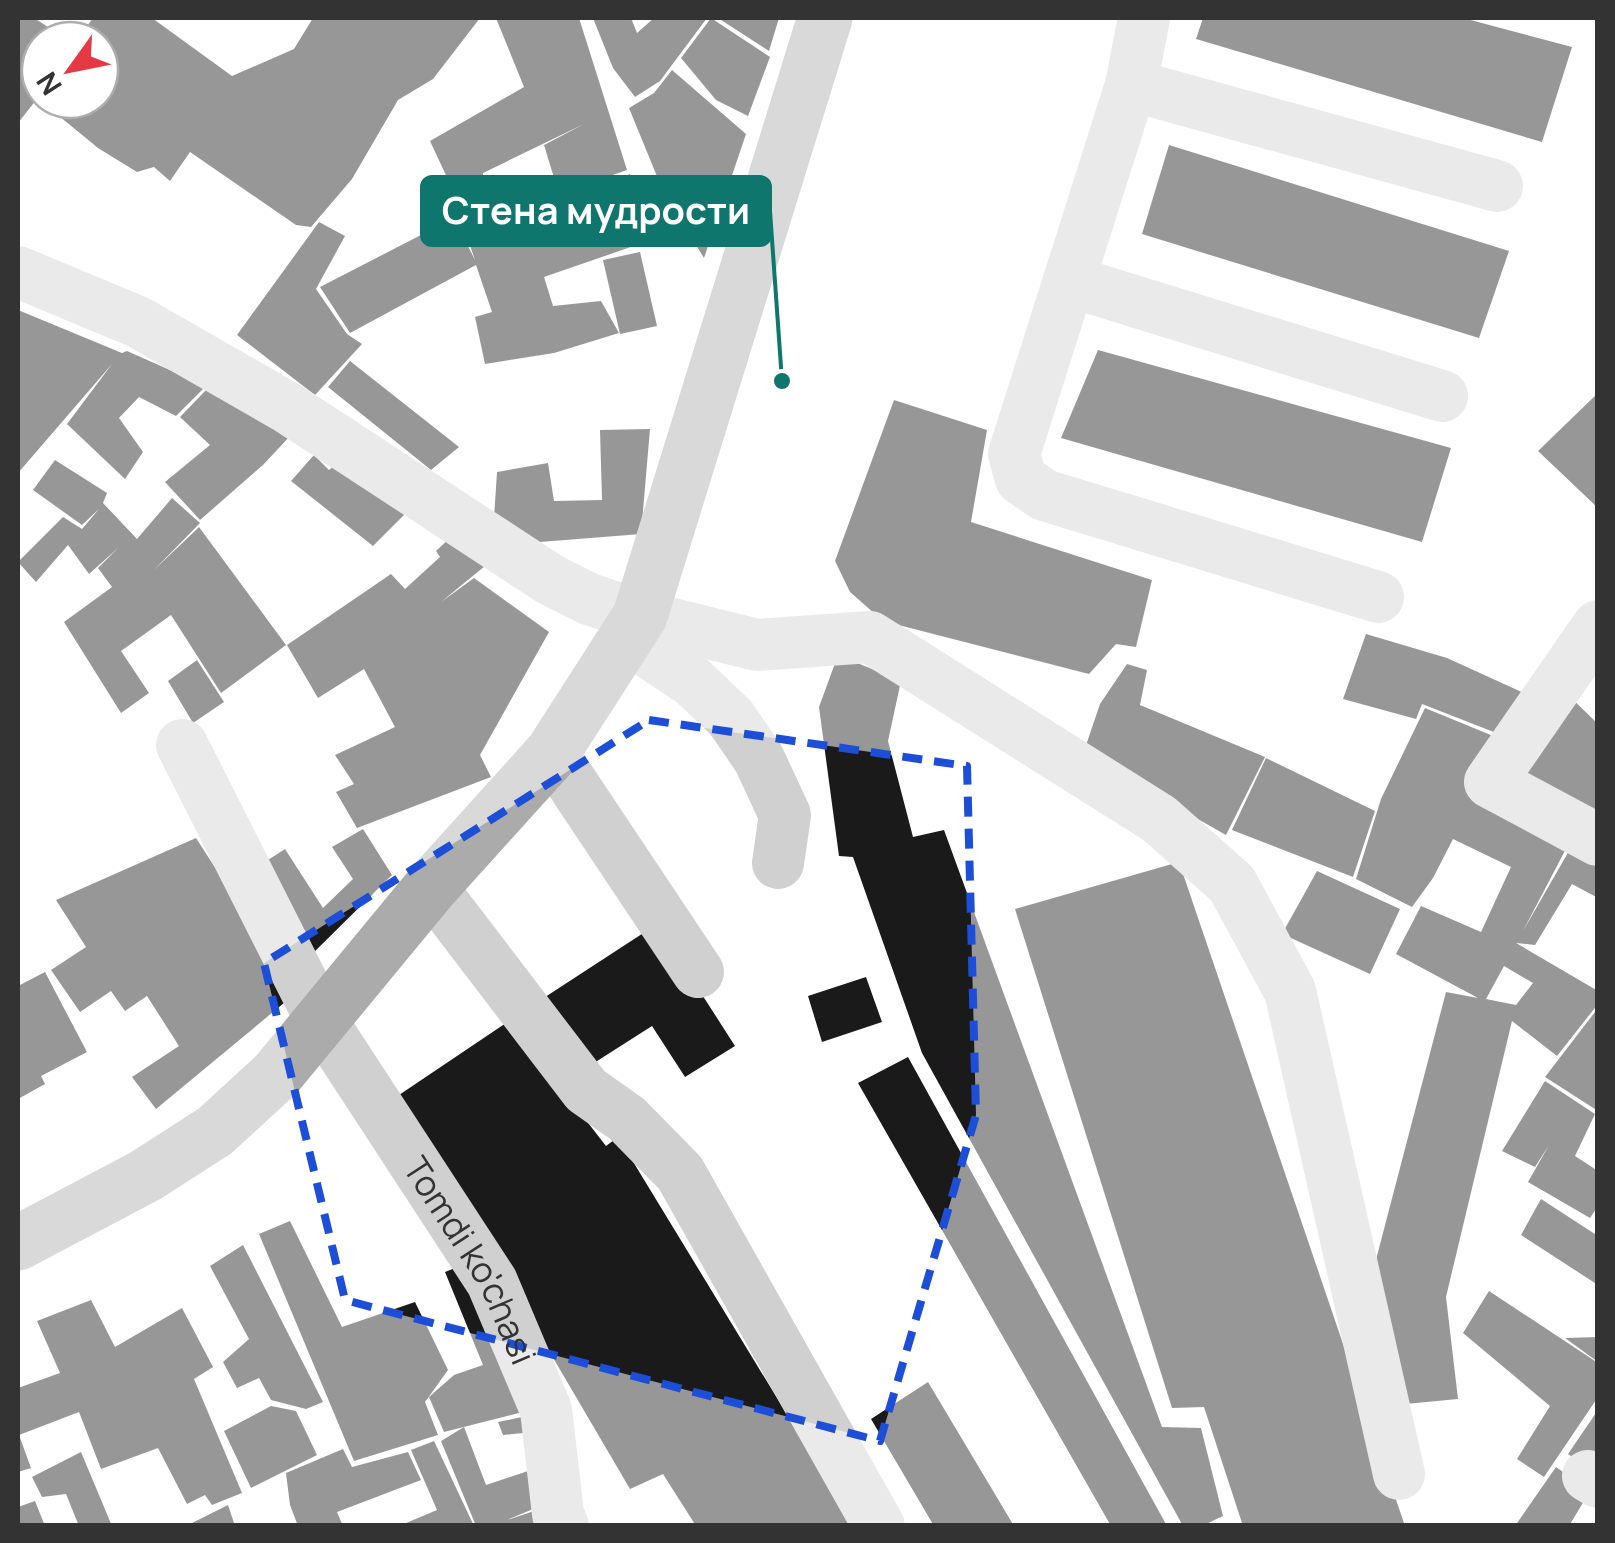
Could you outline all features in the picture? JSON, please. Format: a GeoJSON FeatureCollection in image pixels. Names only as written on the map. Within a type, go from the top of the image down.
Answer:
{"type":"FeatureCollection","features":[{"type":"Feature","properties":{"kind":"main road"},"geometry":{"type":"LineString","coordinates":[[18,1242],[145,1176],[216,1131],[276,1075],[431,887],[552,754],[633,627],[825,18]]}},
{"type":"Feature","properties":{"kind":"street"},"geometry":{"type":"LineString","coordinates":[[1144,18],[1131,84],[1014,454],[1021,479],[1044,495],[1378,597]]}},
{"type":"Feature","properties":{"kind":"street"},"geometry":{"type":"LineString","coordinates":[[1131,84],[1497,186]]}},
{"type":"Feature","properties":{"kind":"street"},"geometry":{"type":"LineString","coordinates":[[18,272],[138,322],[288,408],[550,580],[633,627],[730,718],[759,759],[784,815],[778,863]]}},
{"type":"Feature","properties":{"kind":"street"},"geometry":{"type":"LineString","coordinates":[[1069,281],[1442,396]]}},
{"type":"Feature","properties":{"kind":"street"},"geometry":{"type":"LineString","coordinates":[[1598,626],[1490,782],[1598,840]]}},
{"type":"Feature","properties":{"kind":"street"},"geometry":{"type":"LineString","coordinates":[[633,627],[757,645],[870,637],[1160,818],[1232,884],[1290,991],[1400,1474]]}},
{"type":"Feature","properties":{"kind":"street","name":"Tomdi ko'chasi"},"geometry":{"type":"LineString","coordinates":[[182,745],[320,1020],[492,1282],[546,1410],[558,1514],[563,1526]]}},
{"type":"Feature","properties":{"kind":"street"},"geometry":{"type":"LineString","coordinates":[[552,754],[698,972]]}},
{"type":"Feature","properties":{"kind":"street"},"geometry":{"type":"LineString","coordinates":[[431,887],[586,1090],[627,1119],[680,1173],[878,1526]]}},
{"type":"Feature","properties":{"kind":"highlighted area"},"geometry":{"type":"Polygon","coordinates":[[[649,720],[967,766],[976,1115],[880,1441],[345,1300],[264,963],[649,720]]]}},
{"type":"Feature","properties":{"kind":"building"},"geometry":{"type":"Polygon","coordinates":[[[18,18],[34,18],[37,20],[20,20],[18,123],[18,18]]]}},
{"type":"Feature","properties":{"kind":"building"},"geometry":{"type":"Polygon","coordinates":[[[152,18],[232,76],[294,49],[313,18],[480,18],[433,79],[398,100],[352,179],[311,227],[296,225],[190,152],[170,181],[154,167],[137,172],[98,148],[64,120],[120,120],[120,20],[92,20],[152,18]]]}},
{"type":"Feature","properties":{"kind":"building"},"geometry":{"type":"Polygon","coordinates":[[[496,18],[579,18],[627,170],[559,194],[544,145],[584,124],[483,173],[483,188],[458,201],[430,141],[524,87],[496,18]]]}},
{"type":"Feature","properties":{"kind":"building"},"geometry":{"type":"Polygon","coordinates":[[[593,18],[631,18],[637,33],[654,18],[707,18],[660,81],[635,97],[613,68],[593,18]]]}},
{"type":"Feature","properties":{"kind":"building"},"geometry":{"type":"Polygon","coordinates":[[[711,18],[770,57],[748,116],[716,100],[681,58],[711,18]]]}},
{"type":"Feature","properties":{"kind":"building"},"geometry":{"type":"Polygon","coordinates":[[[718,18],[779,18],[769,51],[718,18]]]}},
{"type":"Feature","properties":{"kind":"building"},"geometry":{"type":"Polygon","coordinates":[[[1203,18],[1463,18],[1572,47],[1542,142],[1196,39],[1203,18]]]}},
{"type":"Feature","properties":{"kind":"building"},"geometry":{"type":"Polygon","coordinates":[[[672,70],[746,134],[704,258],[663,191],[629,108],[654,93],[672,70]]]}},
{"type":"Feature","properties":{"kind":"building"},"geometry":{"type":"Polygon","coordinates":[[[1169,145],[1509,251],[1479,338],[1142,234],[1169,145]]]}},
{"type":"Feature","properties":{"kind":"building"},"geometry":{"type":"Polygon","coordinates":[[[630,174],[654,239],[544,277],[553,306],[601,301],[619,333],[554,353],[485,364],[475,317],[492,312],[476,265],[350,333],[320,287],[454,218],[475,260],[456,205],[508,179],[523,217],[630,174]]]}},
{"type":"Feature","properties":{"kind":"building"},"geometry":{"type":"Polygon","coordinates":[[[319,222],[345,236],[316,289],[347,334],[362,344],[315,395],[237,335],[319,222]]]}},
{"type":"Feature","properties":{"kind":"building"},"geometry":{"type":"Polygon","coordinates":[[[640,252],[657,326],[620,334],[603,260],[640,252]]]}},
{"type":"Feature","properties":{"kind":"building"},"geometry":{"type":"Polygon","coordinates":[[[18,310],[206,386],[176,416],[139,397],[119,418],[143,452],[125,479],[67,424],[112,364],[18,473],[18,310]]]}},
{"type":"Feature","properties":{"kind":"building"},"geometry":{"type":"Polygon","coordinates":[[[1098,350],[1451,448],[1422,542],[1061,438],[1098,350]]]}},
{"type":"Feature","properties":{"kind":"building"},"geometry":{"type":"Polygon","coordinates":[[[350,361],[459,447],[431,470],[328,387],[350,361]]]}},
{"type":"Feature","properties":{"kind":"building"},"geometry":{"type":"Polygon","coordinates":[[[209,387],[291,435],[200,520],[165,482],[210,445],[180,417],[209,387]]]}},
{"type":"Feature","properties":{"kind":"building"},"geometry":{"type":"Polygon","coordinates":[[[1598,393],[1598,508],[1538,451],[1598,393]]]}},
{"type":"Feature","properties":{"kind":"building"},"geometry":{"type":"Polygon","coordinates":[[[894,400],[987,430],[971,522],[1152,580],[1136,647],[1116,644],[1089,674],[883,621],[850,592],[835,561],[894,400]]]}},
{"type":"Feature","properties":{"kind":"building"},"geometry":{"type":"Polygon","coordinates":[[[650,429],[641,534],[527,543],[494,518],[497,472],[548,463],[554,501],[602,500],[600,430],[650,429]]]}},
{"type":"Feature","properties":{"kind":"building"},"geometry":{"type":"Polygon","coordinates":[[[314,455],[329,470],[338,462],[405,514],[373,546],[291,481],[314,455]]]}},
{"type":"Feature","properties":{"kind":"building"},"geometry":{"type":"Polygon","coordinates":[[[55,460],[107,493],[103,503],[137,539],[172,498],[200,523],[154,570],[199,527],[286,645],[221,693],[171,615],[121,651],[149,693],[121,713],[64,622],[112,587],[98,568],[118,548],[89,574],[68,545],[36,582],[18,562],[63,517],[82,529],[99,509],[82,525],[33,490],[55,460]]]}},
{"type":"Feature","properties":{"kind":"building"},"geometry":{"type":"Polygon","coordinates":[[[453,535],[485,566],[441,602],[474,578],[549,632],[480,755],[491,777],[357,828],[336,792],[354,784],[335,755],[395,727],[364,669],[318,698],[287,645],[391,574],[405,589],[440,557],[436,551],[453,535]]]}},
{"type":"Feature","properties":{"kind":"building"},"geometry":{"type":"Polygon","coordinates":[[[1366,634],[1447,658],[1526,694],[1504,736],[1422,704],[1416,719],[1343,699],[1366,634]]]}},
{"type":"Feature","properties":{"kind":"building"},"geometry":{"type":"Polygon","coordinates":[[[838,655],[901,681],[888,741],[913,837],[944,830],[1162,1427],[1201,1428],[1223,1516],[1202,1526],[1183,1526],[922,1053],[853,857],[839,856],[819,707],[838,655]]]}},
{"type":"Feature","properties":{"kind":"building"},"geometry":{"type":"Polygon","coordinates":[[[197,660],[224,702],[193,723],[168,681],[197,660]]]}},
{"type":"Feature","properties":{"kind":"building"},"geometry":{"type":"Polygon","coordinates":[[[1127,664],[1147,670],[1140,705],[1265,757],[1226,835],[1083,754],[1100,704],[1127,664]]]}},
{"type":"Feature","properties":{"kind":"building"},"geometry":{"type":"Polygon","coordinates":[[[1563,690],[1598,724],[1598,826],[1506,764],[1563,690]]]}},
{"type":"Feature","properties":{"kind":"building"},"geometry":{"type":"Polygon","coordinates":[[[1425,708],[1503,740],[1569,843],[1523,931],[1577,837],[1598,849],[1598,898],[1572,884],[1535,945],[1516,943],[1598,991],[1598,1004],[1557,1056],[1512,1021],[1446,1297],[1458,1399],[1395,1405],[1372,1275],[1446,992],[1478,998],[1396,954],[1421,906],[1481,932],[1511,867],[1453,839],[1433,878],[1412,907],[1356,879],[1381,799],[1425,708]],[[1504,966],[1486,999],[1516,1005],[1533,983],[1504,966]]]}},
{"type":"Feature","properties":{"kind":"building"},"geometry":{"type":"Polygon","coordinates":[[[1266,758],[1375,811],[1353,877],[1232,830],[1266,758]]]}},
{"type":"Feature","properties":{"kind":"building"},"geometry":{"type":"Polygon","coordinates":[[[363,829],[392,875],[303,963],[248,873],[285,849],[323,908],[353,879],[332,847],[363,829]]]}},
{"type":"Feature","properties":{"kind":"building"},"geometry":{"type":"Polygon","coordinates":[[[196,838],[296,993],[156,1109],[132,1077],[179,1046],[147,996],[125,1011],[111,991],[80,1012],[51,970],[86,947],[56,900],[196,838]]]}},
{"type":"Feature","properties":{"kind":"building"},"geometry":{"type":"Polygon","coordinates":[[[1179,862],[1405,1526],[1243,1526],[1204,1407],[1172,1408],[1015,909],[1179,862]]]}},
{"type":"Feature","properties":{"kind":"building"},"geometry":{"type":"Polygon","coordinates":[[[1317,871],[1400,909],[1370,974],[1282,934],[1317,871]]]}},
{"type":"Feature","properties":{"kind":"building"},"geometry":{"type":"Polygon","coordinates":[[[648,930],[667,940],[735,1046],[685,1077],[652,1026],[583,1070],[539,1001],[648,930]]]}},
{"type":"Feature","properties":{"kind":"building"},"geometry":{"type":"Polygon","coordinates":[[[45,972],[87,1052],[41,1076],[45,1084],[18,1099],[18,986],[45,972]]]}},
{"type":"Feature","properties":{"kind":"building"},"geometry":{"type":"Polygon","coordinates":[[[866,977],[882,1022],[822,1042],[808,996],[866,977]]]}},
{"type":"Feature","properties":{"kind":"building"},"geometry":{"type":"Polygon","coordinates":[[[1598,1008],[1598,1111],[1545,1077],[1598,1008]]]}},
{"type":"Feature","properties":{"kind":"building"},"geometry":{"type":"Polygon","coordinates":[[[509,1021],[606,1146],[618,1137],[855,1526],[696,1526],[663,1474],[630,1489],[399,1095],[509,1021]]]}},
{"type":"Feature","properties":{"kind":"building"},"geometry":{"type":"Polygon","coordinates":[[[908,1057],[1167,1526],[1111,1526],[858,1083],[908,1057]]]}},
{"type":"Feature","properties":{"kind":"building"},"geometry":{"type":"Polygon","coordinates":[[[1545,1081],[1595,1114],[1575,1156],[1598,1171],[1598,1206],[1590,1218],[1528,1182],[1549,1145],[1535,1167],[1502,1151],[1545,1081]]]}},
{"type":"Feature","properties":{"kind":"building"},"geometry":{"type":"Polygon","coordinates":[[[1541,1199],[1598,1236],[1598,1285],[1521,1235],[1541,1199]]]}},
{"type":"Feature","properties":{"kind":"building"},"geometry":{"type":"Polygon","coordinates":[[[290,1221],[342,1327],[415,1302],[448,1370],[425,1402],[438,1435],[354,1461],[259,1234],[290,1221]]]}},
{"type":"Feature","properties":{"kind":"building"},"geometry":{"type":"Polygon","coordinates":[[[243,1245],[323,1402],[306,1409],[271,1400],[259,1378],[237,1388],[223,1362],[249,1339],[210,1266],[243,1245]]]}},
{"type":"Feature","properties":{"kind":"building"},"geometry":{"type":"Polygon","coordinates":[[[470,1262],[531,1410],[444,1432],[429,1397],[454,1375],[483,1365],[445,1272],[470,1262]]]}},
{"type":"Feature","properties":{"kind":"building"},"geometry":{"type":"Polygon","coordinates":[[[1489,1291],[1598,1363],[1598,1397],[1544,1477],[1517,1459],[1550,1406],[1463,1333],[1489,1291]]]}},
{"type":"Feature","properties":{"kind":"building"},"geometry":{"type":"Polygon","coordinates":[[[91,1300],[115,1347],[182,1308],[213,1367],[194,1379],[242,1493],[212,1505],[205,1495],[187,1504],[158,1448],[101,1469],[79,1412],[19,1435],[31,1468],[18,1472],[18,1388],[60,1373],[37,1321],[91,1300]]]}},
{"type":"Feature","properties":{"kind":"building"},"geometry":{"type":"Polygon","coordinates":[[[1598,1337],[1598,1362],[1565,1338],[1598,1337]]]}},
{"type":"Feature","properties":{"kind":"building"},"geometry":{"type":"Polygon","coordinates":[[[928,1382],[1014,1526],[934,1526],[871,1419],[928,1382]]]}},
{"type":"Feature","properties":{"kind":"building"},"geometry":{"type":"Polygon","coordinates":[[[271,1406],[296,1411],[317,1455],[251,1488],[224,1431],[271,1406]]]}},
{"type":"Feature","properties":{"kind":"building"},"geometry":{"type":"Polygon","coordinates":[[[1598,1410],[1598,1475],[1568,1454],[1598,1410]]]}},
{"type":"Feature","properties":{"kind":"building"},"geometry":{"type":"Polygon","coordinates":[[[531,1415],[545,1504],[507,1520],[543,1508],[550,1526],[476,1526],[441,1441],[464,1427],[486,1485],[528,1471],[523,1433],[503,1435],[498,1422],[531,1415]]]}},
{"type":"Feature","properties":{"kind":"building"},"geometry":{"type":"Polygon","coordinates":[[[434,1441],[474,1526],[399,1526],[437,1510],[411,1450],[434,1441]]]}},
{"type":"Feature","properties":{"kind":"building"},"geometry":{"type":"Polygon","coordinates":[[[343,1449],[352,1467],[408,1452],[421,1480],[337,1512],[343,1526],[298,1526],[290,1505],[286,1473],[343,1449]]]}},
{"type":"Feature","properties":{"kind":"building"},"geometry":{"type":"Polygon","coordinates":[[[81,1452],[112,1526],[79,1526],[66,1494],[42,1497],[32,1477],[81,1452]]]}},
{"type":"Feature","properties":{"kind":"building"},"geometry":{"type":"Polygon","coordinates":[[[1556,1467],[1590,1491],[1569,1526],[1515,1526],[1556,1467]]]}},
{"type":"Feature","properties":{"kind":"building"},"geometry":{"type":"Polygon","coordinates":[[[35,1501],[45,1526],[18,1526],[18,1507],[35,1501]]]}},
{"type":"Feature","properties":{"kind":"building"},"geometry":{"type":"Polygon","coordinates":[[[228,1505],[235,1526],[186,1526],[228,1505]]]}},
{"type":"Feature","properties":{"kind":"place","name":"Стена мудрости"},"geometry":{"type":"Point","coordinates":[782,381]}}]}
